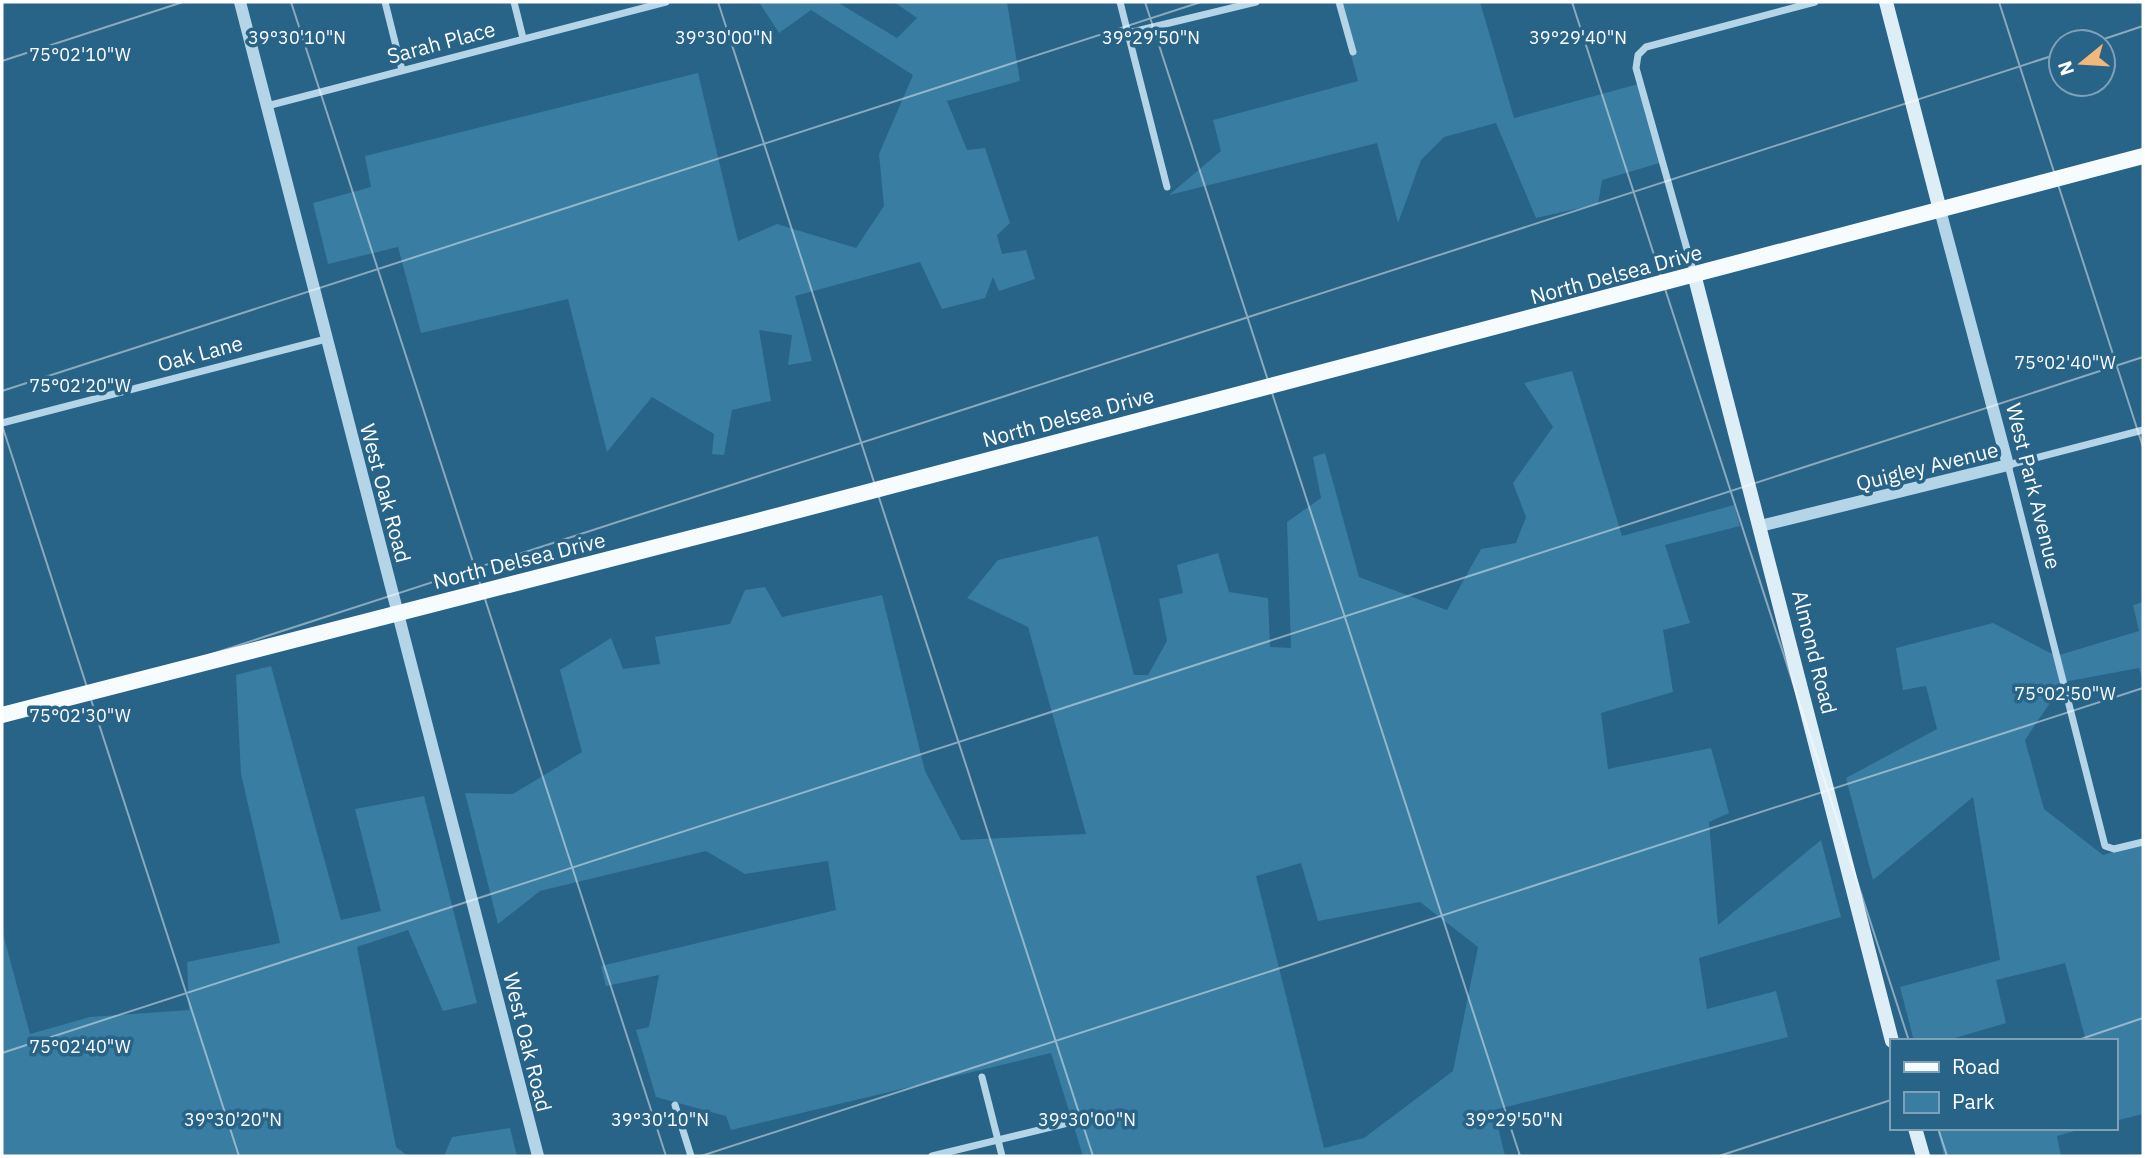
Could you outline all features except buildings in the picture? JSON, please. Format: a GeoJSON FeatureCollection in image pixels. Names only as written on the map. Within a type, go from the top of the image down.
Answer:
{"type":"FeatureCollection","features":[{"type":"Feature","properties":{"kind":"main road","name":"West Park Avenue"},"geometry":{"type":"LineString","coordinates":[[1886,2],[1940,210]]}},
{"type":"Feature","properties":{"kind":"main road","name":"North Delsea Drive"},"geometry":{"type":"LineString","coordinates":[[2,715],[723,530],[2143,156]]}},
{"type":"Feature","properties":{"kind":"main road","name":"Almond Road"},"geometry":{"type":"LineString","coordinates":[[1695,274],[1891,1039]]}},
{"type":"Feature","properties":{"kind":"main road"},"geometry":{"type":"LineString","coordinates":[[1916,1130],[1923,1156]]}},
{"type":"Feature","properties":{"kind":"street","name":"West Oak Road"},"geometry":{"type":"LineString","coordinates":[[240,2],[537,1156]]}},
{"type":"Feature","properties":{"kind":"street"},"geometry":{"type":"LineString","coordinates":[[385,2],[402,70]]}},
{"type":"Feature","properties":{"kind":"street"},"geometry":{"type":"LineString","coordinates":[[514,2],[523,38]]}},
{"type":"Feature","properties":{"kind":"street","name":"Sarah Place"},"geometry":{"type":"LineString","coordinates":[[267,106],[666,2]]}},
{"type":"Feature","properties":{"kind":"street"},"geometry":{"type":"LineString","coordinates":[[1120,2],[1167,187]]}},
{"type":"Feature","properties":{"kind":"street"},"geometry":{"type":"LineString","coordinates":[[1128,33],[1256,2]]}},
{"type":"Feature","properties":{"kind":"street"},"geometry":{"type":"LineString","coordinates":[[1339,2],[1353,52]]}},
{"type":"Feature","properties":{"kind":"street"},"geometry":{"type":"LineString","coordinates":[[1695,274],[1636,68],[1638,55],[1646,47],[1815,2]]}},
{"type":"Feature","properties":{"kind":"street","name":"West Park Avenue"},"geometry":{"type":"LineString","coordinates":[[1940,210],[2107,848],[2114,849],[2143,842]]}},
{"type":"Feature","properties":{"kind":"street","name":"Oak Lane"},"geometry":{"type":"LineString","coordinates":[[2,423],[326,339]]}},
{"type":"Feature","properties":{"kind":"street","name":"Quigley Avenue"},"geometry":{"type":"LineString","coordinates":[[1760,526],[2143,430]]}},
{"type":"Feature","properties":{"kind":"street"},"geometry":{"type":"LineString","coordinates":[[982,1077],[1002,1156]]}},
{"type":"Feature","properties":{"kind":"street"},"geometry":{"type":"LineString","coordinates":[[675,1105],[691,1156]]}},
{"type":"Feature","properties":{"kind":"street"},"geometry":{"type":"LineString","coordinates":[[932,1156],[1072,1122]]}},
{"type":"Feature","properties":{"kind":"green space"},"geometry":{"type":"Polygon","coordinates":[[[759,2],[837,2],[897,38],[917,18],[894,2],[1007,2],[1020,81],[947,101],[967,150],[985,148],[1010,223],[997,235],[1002,254],[1026,250],[1035,279],[999,291],[993,277],[985,298],[942,309],[920,262],[795,296],[812,361],[788,365],[792,335],[759,330],[771,401],[732,410],[724,455],[712,454],[714,434],[652,397],[607,452],[568,299],[421,333],[398,247],[328,264],[313,203],[371,187],[365,156],[698,73],[738,241],[777,224],[856,248],[884,206],[879,154],[913,75],[811,10],[779,33],[759,2]]]}},
{"type":"Feature","properties":{"kind":"green space"},"geometry":{"type":"Polygon","coordinates":[[[1337,2],[1480,2],[1514,118],[1642,83],[1663,162],[1602,180],[1598,204],[1536,218],[1496,123],[1444,137],[1421,160],[1398,223],[1377,143],[1169,195],[1221,151],[1213,120],[1358,81],[1337,2]]]}},
{"type":"Feature","properties":{"kind":"green space"},"geometry":{"type":"Polygon","coordinates":[[[1572,371],[1622,536],[1734,505],[1740,526],[1665,545],[1690,623],[1663,630],[1673,692],[1601,713],[1608,769],[1711,748],[1729,813],[1709,822],[1718,925],[1821,840],[1841,917],[1699,958],[1707,1009],[1776,991],[1788,1037],[1494,1110],[1505,1156],[1083,1156],[1051,1053],[731,1130],[726,1116],[656,1097],[636,1030],[649,1027],[659,975],[606,986],[601,966],[836,910],[828,861],[745,874],[706,851],[540,891],[498,924],[465,793],[513,794],[582,752],[560,670],[611,638],[623,669],[660,664],[655,637],[730,624],[745,590],[765,587],[782,617],[882,595],[925,771],[961,840],[1086,834],[1028,627],[967,598],[998,560],[1098,536],[1134,675],[1148,675],[1167,641],[1159,599],[1183,593],[1177,565],[1218,553],[1229,592],[1268,598],[1270,647],[1291,648],[1287,522],[1321,498],[1313,457],[1325,453],[1359,577],[1447,610],[1481,549],[1516,543],[1526,517],[1513,483],[1553,427],[1524,383],[1572,371]],[[1301,863],[1256,876],[1324,1148],[1364,1138],[1453,1071],[1478,947],[1420,902],[1318,921],[1301,863]]]}},
{"type":"Feature","properties":{"kind":"green space"},"geometry":{"type":"Polygon","coordinates":[[[2143,602],[2143,680],[2139,668],[2064,682],[2025,740],[2044,809],[2103,855],[2143,843],[2143,1114],[2117,1120],[2117,1039],[2085,1039],[2065,963],[1996,980],[2006,1023],[1952,1039],[1913,1039],[1900,987],[2000,960],[1973,797],[1873,880],[1846,778],[1937,729],[1926,686],[1903,690],[1896,648],[1993,623],[2056,656],[2139,631],[2133,605],[2143,602]]]}},
{"type":"Feature","properties":{"kind":"green space"},"geometry":{"type":"Polygon","coordinates":[[[271,666],[341,920],[381,911],[355,809],[424,796],[477,1003],[443,1011],[408,930],[357,947],[396,1147],[408,1156],[2,1156],[2,930],[30,1034],[90,1017],[189,1010],[187,962],[280,943],[241,774],[236,675],[271,666]]]}},
{"type":"Feature","properties":{"kind":"green space"},"geometry":{"type":"Polygon","coordinates":[[[510,1128],[517,1156],[444,1156],[452,1137],[510,1128]]]}},
{"type":"Feature","properties":{"kind":"green space"},"geometry":{"type":"Polygon","coordinates":[[[1938,1130],[2078,1130],[2057,1136],[2061,1156],[1944,1156],[1938,1130]]]}}]}
